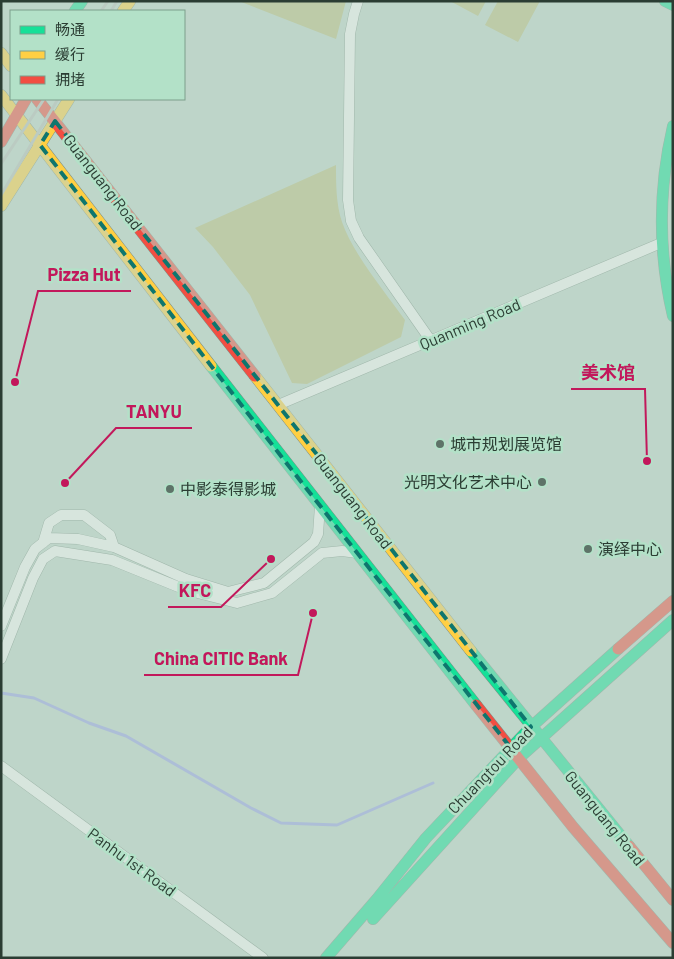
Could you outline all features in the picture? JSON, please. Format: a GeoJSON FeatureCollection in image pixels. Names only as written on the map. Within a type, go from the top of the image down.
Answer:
{"type":"FeatureCollection","features":[{"type":"Feature","properties":{"kind":"main road"},"geometry":{"type":"LineString","coordinates":[[665,1],[673,5]]}},
{"type":"Feature","properties":{"kind":"main road"},"geometry":{"type":"LineString","coordinates":[[1,53],[10,65]]}},
{"type":"Feature","properties":{"kind":"main road"},"geometry":{"type":"LineString","coordinates":[[1,95],[16,115]]}},
{"type":"Feature","properties":{"kind":"main road"},"geometry":{"type":"LineString","coordinates":[[1,142],[25,100]]}},
{"type":"Feature","properties":{"kind":"main road","name":"Guanguang Road"},"geometry":{"type":"LineString","coordinates":[[38,100],[531,727],[673,900]]}},
{"type":"Feature","properties":{"kind":"main road"},"geometry":{"type":"LineString","coordinates":[[1,206],[68,100]]}},
{"type":"Feature","properties":{"kind":"main road","name":"Guanguang Road"},"geometry":{"type":"LineString","coordinates":[[16,115],[510,747],[637,904],[673,943]]}},
{"type":"Feature","properties":{"kind":"main road"},"geometry":{"type":"LineString","coordinates":[[673,126],[661,184],[659,222],[673,316]]}},
{"type":"Feature","properties":{"kind":"main road","name":"Chuangtou Road"},"geometry":{"type":"LineString","coordinates":[[326,958],[426,838],[510,747],[673,601]]}},
{"type":"Feature","properties":{"kind":"main road","name":"Chuangtou Road"},"geometry":{"type":"LineString","coordinates":[[339,958],[519,758],[673,620]]}},
{"type":"Feature","properties":{"kind":"street"},"geometry":{"type":"LineString","coordinates":[[358,1],[350,34],[348,200],[351,221],[359,238],[431,341]]}},
{"type":"Feature","properties":{"kind":"street","name":"Quanming Road"},"geometry":{"type":"LineString","coordinates":[[278,405],[661,243]]}},
{"type":"Feature","properties":{"kind":"street"},"geometry":{"type":"LineString","coordinates":[[3,622],[24,567],[35,548],[48,538],[78,539],[114,547],[186,579],[228,592],[264,583],[314,542],[318,534],[320,506]]}},
{"type":"Feature","properties":{"kind":"street"},"geometry":{"type":"LineString","coordinates":[[43,543],[49,523],[61,515],[84,515],[110,535],[114,547]]}},
{"type":"Feature","properties":{"kind":"street"},"geometry":{"type":"LineString","coordinates":[[1,659],[33,578],[43,559],[55,551],[112,560],[186,590],[236,603],[272,593],[322,553],[342,551],[357,553]]}},
{"type":"Feature","properties":{"kind":"street","name":"Panhu 1st Road"},"geometry":{"type":"LineString","coordinates":[[1,766],[263,958]]}},
{"type":"Feature","properties":{"kind":"highlighted area"},"geometry":{"type":"Polygon","coordinates":[[[55,121],[531,727],[510,747],[284,460],[40,145],[55,121]]]}},
{"type":"Feature","properties":{"kind":"green space"},"geometry":{"type":"Polygon","coordinates":[[[239,1],[346,1],[336,39],[239,1]]]}},
{"type":"Feature","properties":{"kind":"green space"},"geometry":{"type":"Polygon","coordinates":[[[450,1],[486,1],[478,16],[450,1]]]}},
{"type":"Feature","properties":{"kind":"green space"},"geometry":{"type":"Polygon","coordinates":[[[498,1],[540,1],[518,42],[485,25],[498,1]]]}},
{"type":"Feature","properties":{"kind":"green space"},"geometry":{"type":"Polygon","coordinates":[[[336,165],[336,187],[339,208],[347,234],[370,272],[405,320],[401,337],[307,384],[292,383],[250,295],[213,247],[195,228],[336,165]]]}},
{"type":"Feature","properties":{"kind":"waterway"},"geometry":{"type":"LineString","coordinates":[[1,693],[34,698],[89,723],[126,736],[251,808],[281,823],[337,825],[433,783]]}},
{"type":"Feature","properties":{"kind":"railway"},"geometry":{"type":"LineString","coordinates":[[102,10],[108,1]]}},
{"type":"Feature","properties":{"kind":"railway"},"geometry":{"type":"LineString","coordinates":[[112,10],[117,1]]}},
{"type":"Feature","properties":{"kind":"railway"},"geometry":{"type":"LineString","coordinates":[[1,164],[43,100]]}},
{"type":"Feature","properties":{"kind":"railway"},"geometry":{"type":"LineString","coordinates":[[1,195],[57,100]]}},
{"type":"Feature","properties":{"kind":"traffic: fast"},"geometry":{"type":"LineString","coordinates":[[76,10],[82,1]]}},
{"type":"Feature","properties":{"kind":"traffic: fast"},"geometry":{"type":"LineString","coordinates":[[665,1],[673,5]]}},
{"type":"Feature","properties":{"kind":"traffic: fast"},"geometry":{"type":"LineString","coordinates":[[673,126],[662,197],[662,245],[673,316]]}},
{"type":"Feature","properties":{"kind":"traffic: fast"},"geometry":{"type":"LineString","coordinates":[[211,366],[476,705]]}},
{"type":"Feature","properties":{"kind":"traffic: fast"},"geometry":{"type":"LineString","coordinates":[[373,919],[519,758],[673,620]]}},
{"type":"Feature","properties":{"kind":"traffic: fast"},"geometry":{"type":"LineString","coordinates":[[326,958],[426,838],[531,727],[618,649]]}},
{"type":"Feature","properties":{"kind":"traffic: fast"},"geometry":{"type":"LineString","coordinates":[[471,651],[629,846]]}},
{"type":"Feature","properties":{"kind":"traffic: slow"},"geometry":{"type":"LineString","coordinates":[[124,10],[130,1]]}},
{"type":"Feature","properties":{"kind":"traffic: slow"},"geometry":{"type":"LineString","coordinates":[[1,53],[10,65]]}},
{"type":"Feature","properties":{"kind":"traffic: slow"},"geometry":{"type":"LineString","coordinates":[[1,95],[211,366]]}},
{"type":"Feature","properties":{"kind":"traffic: slow"},"geometry":{"type":"LineString","coordinates":[[1,206],[68,100]]}},
{"type":"Feature","properties":{"kind":"traffic: slow"},"geometry":{"type":"LineString","coordinates":[[255,376],[471,651]]}},
{"type":"Feature","properties":{"kind":"traffic: jam"},"geometry":{"type":"LineString","coordinates":[[1,142],[25,100]]}},
{"type":"Feature","properties":{"kind":"traffic: jam"},"geometry":{"type":"LineString","coordinates":[[38,100],[255,376]]}},
{"type":"Feature","properties":{"kind":"traffic: jam"},"geometry":{"type":"LineString","coordinates":[[618,649],[673,601]]}},
{"type":"Feature","properties":{"kind":"traffic: jam"},"geometry":{"type":"LineString","coordinates":[[476,705],[573,827],[673,943]]}},
{"type":"Feature","properties":{"kind":"traffic: jam"},"geometry":{"type":"LineString","coordinates":[[629,846],[673,900]]}},
{"type":"Feature","properties":{"kind":"place","name":"Pizza Hut"},"geometry":{"type":"Point","coordinates":[15,382]}},
{"type":"Feature","properties":{"kind":"place","name":"城市规划展览馆"},"geometry":{"type":"Point","coordinates":[440,444]}},
{"type":"Feature","properties":{"kind":"place","name":"美术馆"},"geometry":{"type":"Point","coordinates":[647,461]}},
{"type":"Feature","properties":{"kind":"place","name":"光明文化艺术中心"},"geometry":{"type":"Point","coordinates":[542,482]}},
{"type":"Feature","properties":{"kind":"place","name":"TANYU"},"geometry":{"type":"Point","coordinates":[65,483]}},
{"type":"Feature","properties":{"kind":"place","name":"中影泰得影城"},"geometry":{"type":"Point","coordinates":[170,489]}},
{"type":"Feature","properties":{"kind":"place","name":"演绎中心"},"geometry":{"type":"Point","coordinates":[588,549]}},
{"type":"Feature","properties":{"kind":"place","name":"KFC"},"geometry":{"type":"Point","coordinates":[271,559]}},
{"type":"Feature","properties":{"kind":"place","name":"China CITIC Bank"},"geometry":{"type":"Point","coordinates":[313,613]}}]}
